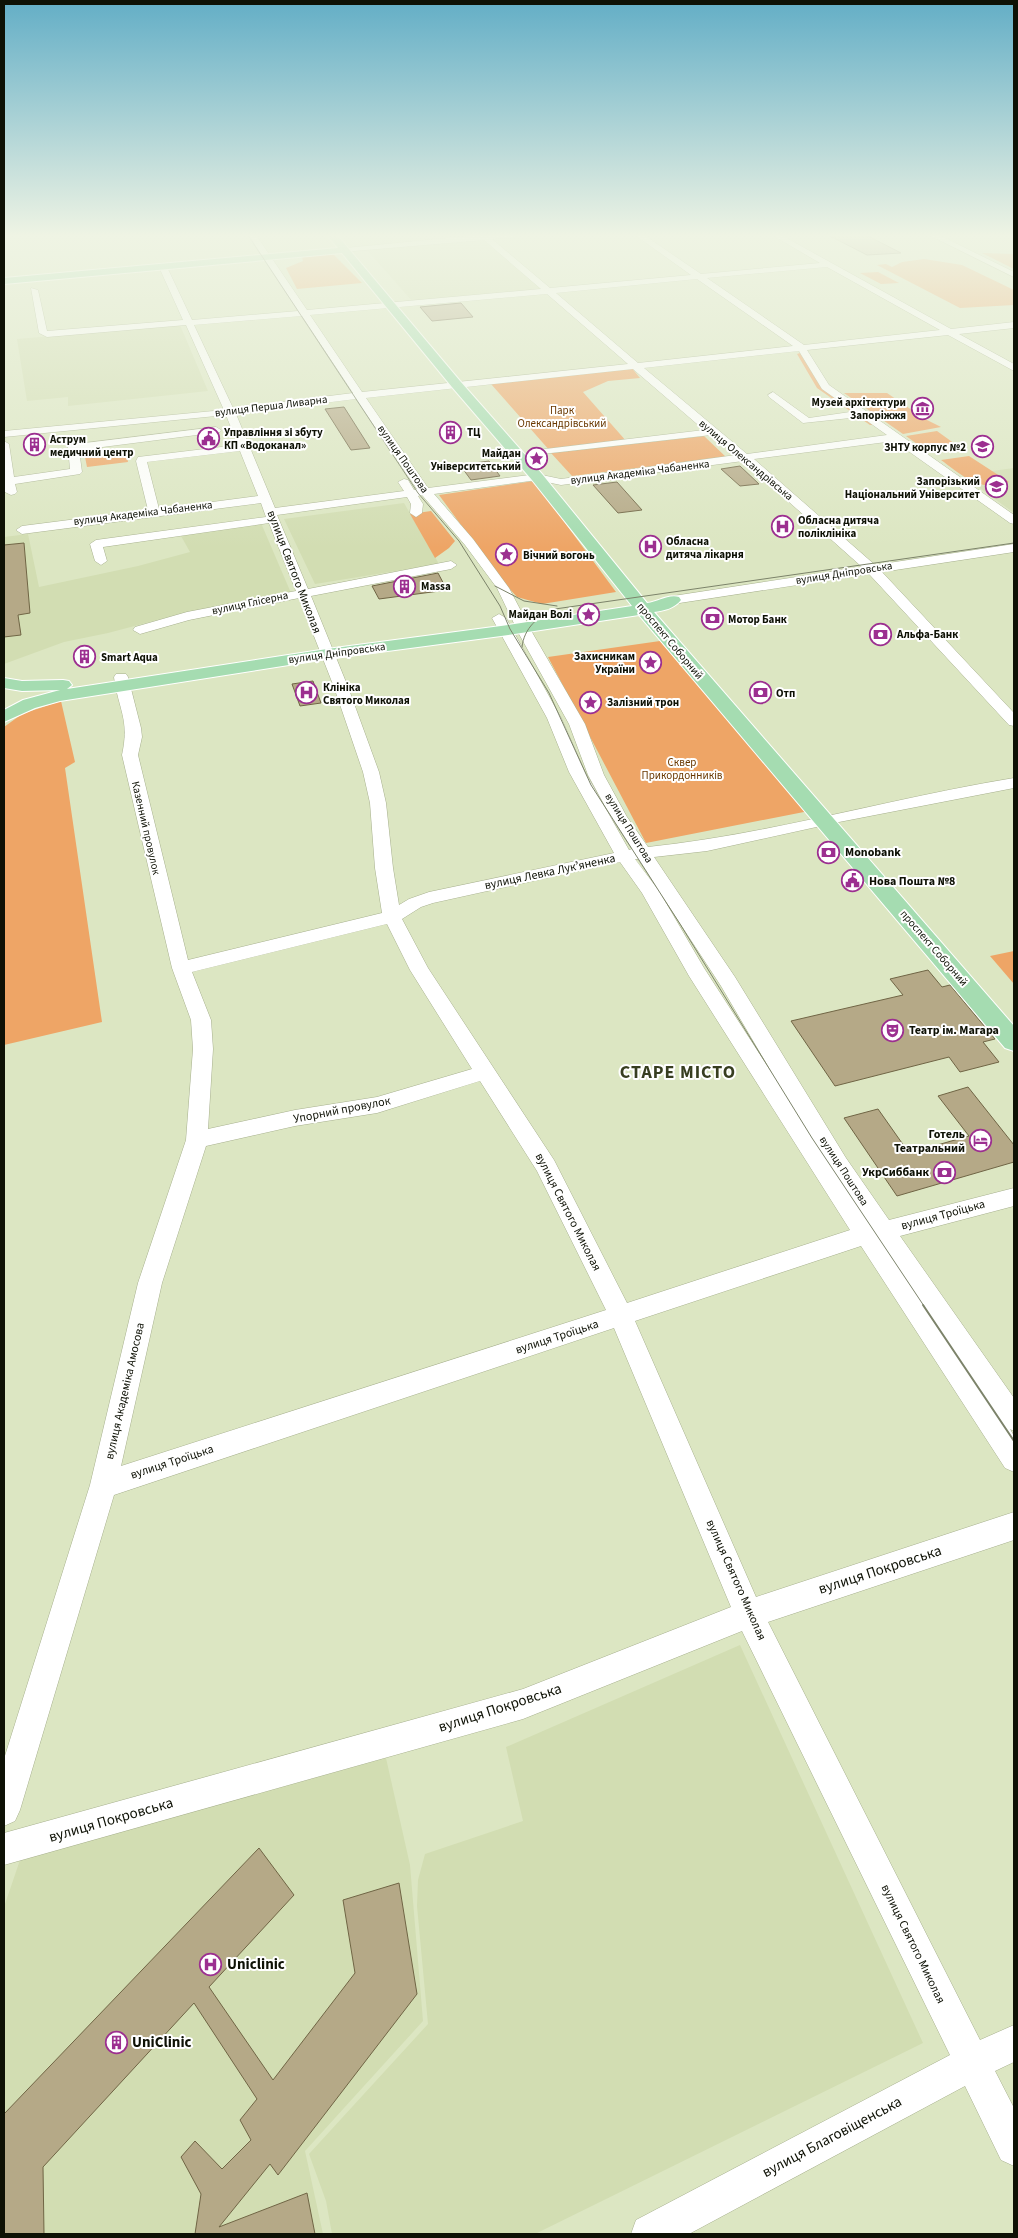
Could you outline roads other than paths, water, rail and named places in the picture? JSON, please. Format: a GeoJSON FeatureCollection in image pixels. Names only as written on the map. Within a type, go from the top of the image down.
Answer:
{"type":"FeatureCollection","features":[{"type":"Feature","properties":{"kind":"main road","name":"проспект Соборний"},"geometry":{"type":"LineString","coordinates":[[423,339],[456,384],[537,477],[690,642],[1014,1042]]}},
{"type":"Feature","properties":{"kind":"main road","name":"проспект Соборний"},"geometry":{"type":"LineString","coordinates":[[430,339],[485,397]]}},
{"type":"Feature","properties":{"kind":"main road"},"geometry":{"type":"LineString","coordinates":[[541,457],[574,497]]}},
{"type":"Feature","properties":{"kind":"main road","name":"проспект Соборний"},"geometry":{"type":"LineString","coordinates":[[654,601],[665,636],[832,819],[1014,1033]]}},
{"type":"Feature","properties":{"kind":"main road","name":"вулиця Дніпровська"},"geometry":{"type":"LineString","coordinates":[[511,623],[572,620],[654,601]]}},
{"type":"Feature","properties":{"kind":"main road","name":"вулиця Дніпровська"},"geometry":{"type":"LineString","coordinates":[[4,717],[16,709],[44,700],[122,682],[654,601]]}},
{"type":"Feature","properties":{"kind":"main road"},"geometry":{"type":"LineString","coordinates":[[572,620],[614,623],[665,636]]}},
{"type":"Feature","properties":{"kind":"main road","name":"вулиця Дніпровська"},"geometry":{"type":"LineString","coordinates":[[4,683],[22,686],[122,682]]}},
{"type":"Feature","properties":{"kind":"main road"},"geometry":{"type":"LineString","coordinates":[[4,698],[4,706]]}},
{"type":"Feature","properties":{"kind":"street","name":"вулиця Святого Миколая"},"geometry":{"type":"LineString","coordinates":[[197,339],[230,412],[303,592],[376,788],[384,868],[392,917],[419,970],[546,1166],[621,1316],[749,1614],[1014,2147]]}},
{"type":"Feature","properties":{"kind":"street","name":"вулиця Поштова"},"geometry":{"type":"LineString","coordinates":[[310,339],[412,494]]}},
{"type":"Feature","properties":{"kind":"street","name":"вулиця Поштова"},"geometry":{"type":"LineString","coordinates":[[322,339],[426,492],[469,542],[503,588],[511,623],[577,772],[634,855],[650,892],[696,971],[875,1233],[1014,1419]]}},
{"type":"Feature","properties":{"kind":"street","name":"вулиця Олександрівська"},"geometry":{"type":"LineString","coordinates":[[607,339],[713,432],[746,458],[884,580],[1014,722]]}},
{"type":"Feature","properties":{"kind":"street"},"geometry":{"type":"LineString","coordinates":[[786,339],[795,346],[825,387],[1014,520]]}},
{"type":"Feature","properties":{"kind":"street","name":"вулиця Перша Ливарна"},"geometry":{"type":"LineString","coordinates":[[4,434],[230,412],[348,396],[868,339]]}},
{"type":"Feature","properties":{"kind":"street"},"geometry":{"type":"LineString","coordinates":[[963,339],[1014,368]]}},
{"type":"Feature","properties":{"kind":"street"},"geometry":{"type":"LineString","coordinates":[[795,346],[800,366]]}},
{"type":"Feature","properties":{"kind":"street"},"geometry":{"type":"LineString","coordinates":[[813,389],[1014,532]]}},
{"type":"Feature","properties":{"kind":"street"},"geometry":{"type":"LineString","coordinates":[[773,395],[807,421],[850,415]]}},
{"type":"Feature","properties":{"kind":"street"},"geometry":{"type":"LineString","coordinates":[[4,444],[10,486],[76,472],[74,447],[216,430]]}},
{"type":"Feature","properties":{"kind":"street"},"geometry":{"type":"LineString","coordinates":[[734,448],[873,430]]}},
{"type":"Feature","properties":{"kind":"street"},"geometry":{"type":"LineString","coordinates":[[541,457],[713,432]]}},
{"type":"Feature","properties":{"kind":"street"},"geometry":{"type":"LineString","coordinates":[[170,436],[175,454]]}},
{"type":"Feature","properties":{"kind":"street","name":"вулиця Академіка Чабаненка"},"geometry":{"type":"LineString","coordinates":[[537,477],[561,482],[896,437]]}},
{"type":"Feature","properties":{"kind":"street"},"geometry":{"type":"LineString","coordinates":[[154,512],[141,461],[146,458],[175,454],[244,447]]}},
{"type":"Feature","properties":{"kind":"street"},"geometry":{"type":"LineString","coordinates":[[101,562],[96,544],[412,494],[537,477]]}},
{"type":"Feature","properties":{"kind":"street"},"geometry":{"type":"LineString","coordinates":[[412,494],[417,504],[416,513]]}},
{"type":"Feature","properties":{"kind":"street","name":"вулиця Академіка Чабаненка"},"geometry":{"type":"LineString","coordinates":[[22,530],[265,498]]}},
{"type":"Feature","properties":{"kind":"street"},"geometry":{"type":"LineString","coordinates":[[46,517],[77,514],[79,521]]}},
{"type":"Feature","properties":{"kind":"street","name":"вулиця Дніпровська"},"geometry":{"type":"LineString","coordinates":[[654,601],[1014,548]]}},
{"type":"Feature","properties":{"kind":"street","name":"вулиця Глісерна"},"geometry":{"type":"LineString","coordinates":[[140,630],[187,616],[450,565]]}},
{"type":"Feature","properties":{"kind":"street","name":"Казенний провулок"},"geometry":{"type":"LineString","coordinates":[[122,682],[134,736],[130,755],[181,968]]}},
{"type":"Feature","properties":{"kind":"street","name":"вулиця Левка Лукʼяненка"},"geometry":{"type":"LineString","coordinates":[[181,968],[392,917],[415,903],[429,898],[634,855],[707,846],[1014,783]]}},
{"type":"Feature","properties":{"kind":"street","name":"вулиця Академіка Амосова"},"geometry":{"type":"LineString","coordinates":[[4,1810],[102,1485],[150,1283],[196,1140],[203,1049],[200,1020],[181,968]]}},
{"type":"Feature","properties":{"kind":"street","name":"Упорний провулок"},"geometry":{"type":"LineString","coordinates":[[196,1140],[295,1118],[377,1105],[486,1072]]}},
{"type":"Feature","properties":{"kind":"street","name":"вулиця Троїцька"},"geometry":{"type":"LineString","coordinates":[[102,1485],[875,1233],[1014,1197]]}},
{"type":"Feature","properties":{"kind":"street","name":"вулиця Поштова"},"geometry":{"type":"LineString","coordinates":[[875,1233],[1014,1460]]}},
{"type":"Feature","properties":{"kind":"street","name":"вулиця Покровська"},"geometry":{"type":"LineString","coordinates":[[4,1849],[523,1704],[749,1614],[1014,1526]]}},
{"type":"Feature","properties":{"kind":"street","name":"вулиця Благовіщенська"},"geometry":{"type":"LineString","coordinates":[[650,2234],[1014,2042]]}},
{"type":"Feature","properties":{"kind":"tram line"},"geometry":{"type":"LineString","coordinates":[[317,339],[418,493],[459,541],[500,606],[510,629],[549,693],[591,785],[680,924],[812,1138],[924,1306]]}},
{"type":"Feature","properties":{"kind":"tram line"},"geometry":{"type":"LineString","coordinates":[[522,647],[529,628],[543,615],[555,609],[1014,543]]}},
{"type":"Feature","properties":{"kind":"tram line"},"geometry":{"type":"LineString","coordinates":[[495,586],[524,601],[557,606]]}},
{"type":"Feature","properties":{"kind":"tram line"},"geometry":{"type":"LineString","coordinates":[[923,1305],[1014,1441]]}},
{"type":"Feature","properties":{"kind":"place","name":"Музей архітектури Запоріжжя"},"geometry":{"type":"Point","coordinates":[922,408]}},
{"type":"Feature","properties":{"kind":"place","name":"ТЦ"},"geometry":{"type":"Point","coordinates":[451,432]}},
{"type":"Feature","properties":{"kind":"place","name":"Управлiння зi збуту КП «Водоканал»"},"geometry":{"type":"Point","coordinates":[208,438]}},
{"type":"Feature","properties":{"kind":"place","name":"Аструм медичний центр"},"geometry":{"type":"Point","coordinates":[34,445]}},
{"type":"Feature","properties":{"kind":"place","name":"ЗНТУ корпус №2"},"geometry":{"type":"Point","coordinates":[982,447]}},
{"type":"Feature","properties":{"kind":"place","name":"Майдан Університетський"},"geometry":{"type":"Point","coordinates":[537,459]}},
{"type":"Feature","properties":{"kind":"place","name":"Запорізький Національний Університет"},"geometry":{"type":"Point","coordinates":[996,487]}},
{"type":"Feature","properties":{"kind":"place","name":"Обласна дитяча поліклініка"},"geometry":{"type":"Point","coordinates":[782,526]}},
{"type":"Feature","properties":{"kind":"place","name":"Обласна дитяча лікарня"},"geometry":{"type":"Point","coordinates":[650,547]}},
{"type":"Feature","properties":{"kind":"place","name":"Вічний вогонь"},"geometry":{"type":"Point","coordinates":[507,555]}},
{"type":"Feature","properties":{"kind":"place","name":"Massa"},"geometry":{"type":"Point","coordinates":[405,586]}},
{"type":"Feature","properties":{"kind":"place","name":"Майдан Волі"},"geometry":{"type":"Point","coordinates":[588,614]}},
{"type":"Feature","properties":{"kind":"place","name":"Мотор Банк"},"geometry":{"type":"Point","coordinates":[712,619]}},
{"type":"Feature","properties":{"kind":"place","name":"Альфа-Банк"},"geometry":{"type":"Point","coordinates":[881,634]}},
{"type":"Feature","properties":{"kind":"place","name":"Smart Aqua"},"geometry":{"type":"Point","coordinates":[85,657]}},
{"type":"Feature","properties":{"kind":"place","name":"Захисникам України"},"geometry":{"type":"Point","coordinates":[651,662]}},
{"type":"Feature","properties":{"kind":"place","name":"Клініка Святого Миколая"},"geometry":{"type":"Point","coordinates":[307,693]}},
{"type":"Feature","properties":{"kind":"place","name":"Отп"},"geometry":{"type":"Point","coordinates":[760,693]}},
{"type":"Feature","properties":{"kind":"place","name":"Залізний трон"},"geometry":{"type":"Point","coordinates":[591,702]}},
{"type":"Feature","properties":{"kind":"place","name":"Monobank"},"geometry":{"type":"Point","coordinates":[829,852]}},
{"type":"Feature","properties":{"kind":"place","name":"Нова Пошта №8"},"geometry":{"type":"Point","coordinates":[853,881]}},
{"type":"Feature","properties":{"kind":"place","name":"Театр ім. Магара"},"geometry":{"type":"Point","coordinates":[893,1030]}},
{"type":"Feature","properties":{"kind":"place","name":"Готель Театральний"},"geometry":{"type":"Point","coordinates":[981,1141]}},
{"type":"Feature","properties":{"kind":"place","name":"УкрСиббанк"},"geometry":{"type":"Point","coordinates":[945,1172]}},
{"type":"Feature","properties":{"kind":"place","name":"Uniclinic"},"geometry":{"type":"Point","coordinates":[211,1964]}},
{"type":"Feature","properties":{"kind":"place","name":"UniСlinic"},"geometry":{"type":"Point","coordinates":[116,2042]}},
{"type":"Feature","properties":{"kind":"district","name":"СТАРЕ МІСТО"},"geometry":{"type":"Point","coordinates":[678,1072]}},
{"type":"Feature","properties":{"kind":"park label","name":"Парк Олександрівський"},"geometry":{"type":"Point","coordinates":[562,416]}},
{"type":"Feature","properties":{"kind":"park label","name":"Сквер Прикордонників"},"geometry":{"type":"Point","coordinates":[682,768]}}]}
